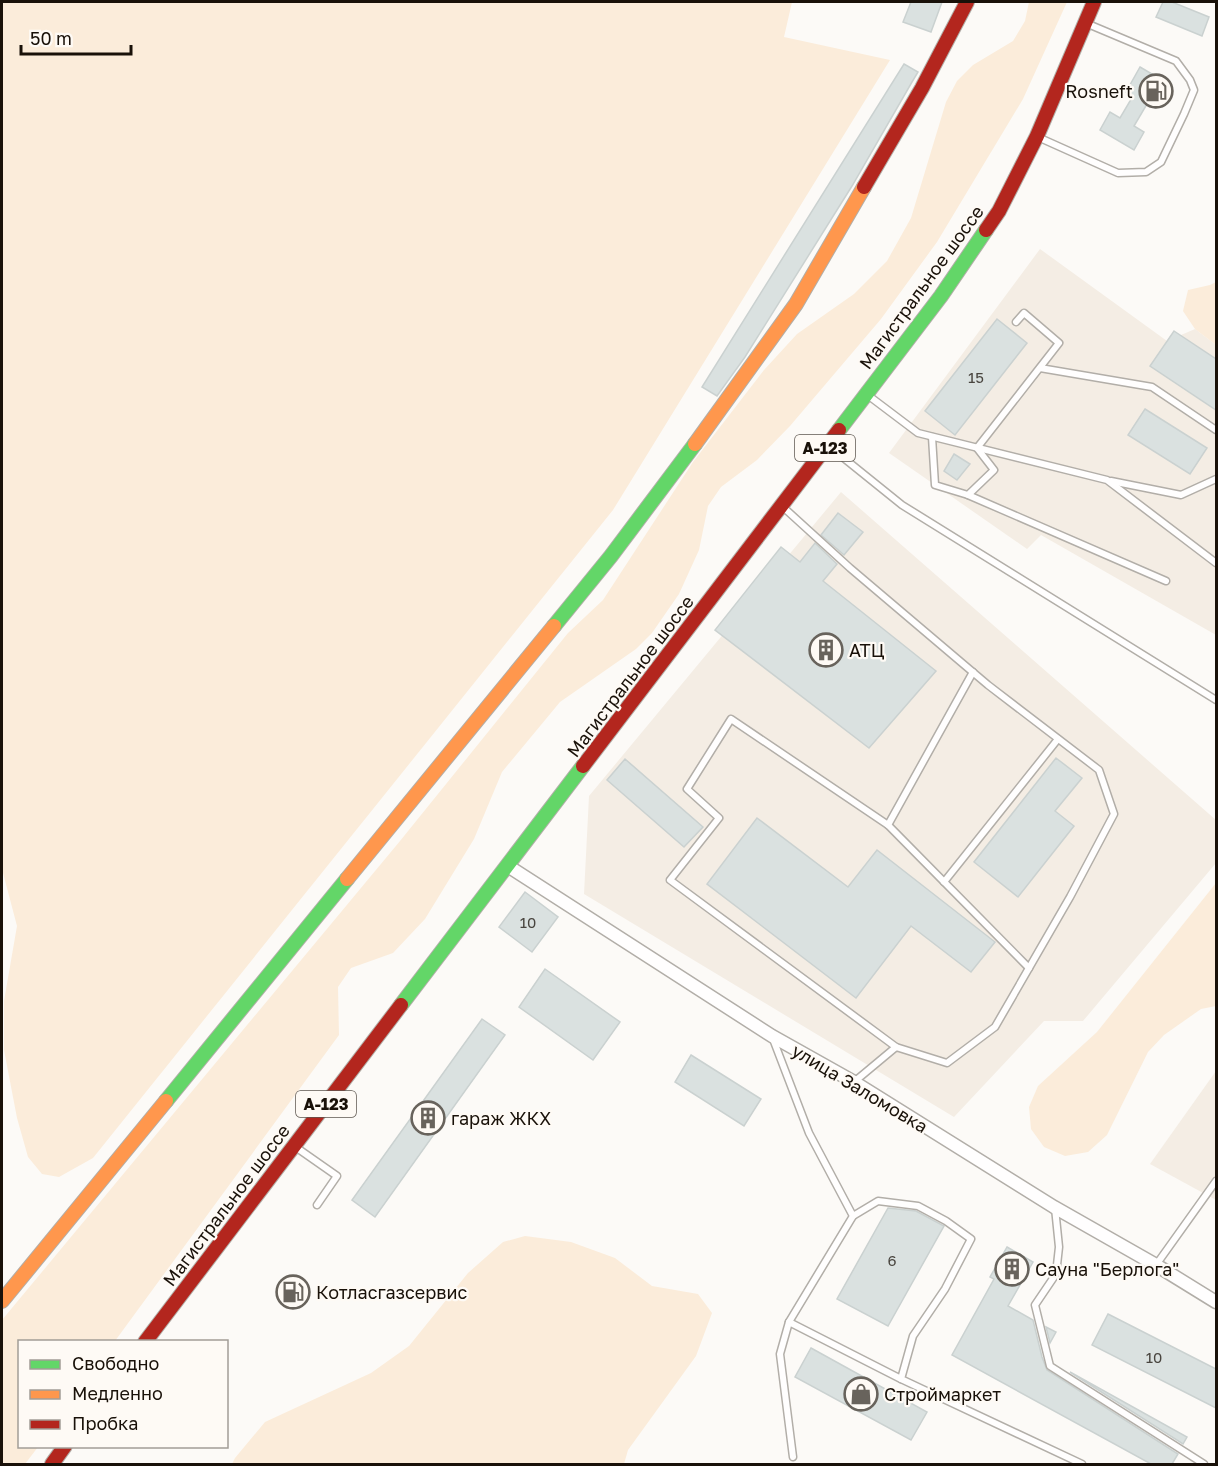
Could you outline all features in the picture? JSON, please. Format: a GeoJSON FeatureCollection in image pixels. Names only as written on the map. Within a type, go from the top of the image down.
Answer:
{"type":"FeatureCollection","features":[{"type":"Feature","properties":{"kind":"main road"},"geometry":{"type":"LineString","coordinates":[[2,1301],[611,556],[671,477],[796,304],[922,88],[967,2]]}},
{"type":"Feature","properties":{"kind":"main road","name":"Магистральное шоссе"},"geometry":{"type":"LineString","coordinates":[[146,1340],[941,296],[999,210],[1037,136],[1094,2]]}},
{"type":"Feature","properties":{"kind":"main road"},"geometry":{"type":"LineString","coordinates":[[52,1464],[64,1448]]}},
{"type":"Feature","properties":{"kind":"street","name":"улица Заломовка"},"geometry":{"type":"LineString","coordinates":[[508,866],[772,1036],[854,1082],[1054,1208],[1156,1265],[1216,1302]]}},
{"type":"Feature","properties":{"kind":"lane"},"geometry":{"type":"LineString","coordinates":[[1037,136],[1118,173],[1146,172],[1161,162],[1184,114],[1194,90],[1190,80],[1176,61],[1086,24]]}},
{"type":"Feature","properties":{"kind":"lane"},"geometry":{"type":"LineString","coordinates":[[977,448],[1059,343],[1024,313],[1016,321]]}},
{"type":"Feature","properties":{"kind":"lane"},"geometry":{"type":"LineString","coordinates":[[1040,368],[1152,387],[1216,430]]}},
{"type":"Feature","properties":{"kind":"lane"},"geometry":{"type":"LineString","coordinates":[[866,394],[918,433],[1107,480],[1180,495],[1216,479]]}},
{"type":"Feature","properties":{"kind":"lane"},"geometry":{"type":"LineString","coordinates":[[932,437],[935,484],[968,495],[1166,581]]}},
{"type":"Feature","properties":{"kind":"lane"},"geometry":{"type":"LineString","coordinates":[[828,445],[902,505],[1216,700]]}},
{"type":"Feature","properties":{"kind":"lane"},"geometry":{"type":"LineString","coordinates":[[968,495],[994,470],[977,448]]}},
{"type":"Feature","properties":{"kind":"lane"},"geometry":{"type":"LineString","coordinates":[[1107,480],[1216,563]]}},
{"type":"Feature","properties":{"kind":"lane"},"geometry":{"type":"LineString","coordinates":[[782,506],[850,568],[974,672],[1099,770],[1114,814],[1070,897],[1029,968],[995,1026],[947,1063],[896,1047],[670,880],[719,818],[687,789],[730,719],[888,825],[1029,968]]}},
{"type":"Feature","properties":{"kind":"lane"},"geometry":{"type":"LineString","coordinates":[[888,825],[974,672]]}},
{"type":"Feature","properties":{"kind":"lane"},"geometry":{"type":"LineString","coordinates":[[944,882],[1058,739]]}},
{"type":"Feature","properties":{"kind":"lane"},"geometry":{"type":"LineString","coordinates":[[772,1036],[809,1133],[853,1216]]}},
{"type":"Feature","properties":{"kind":"lane"},"geometry":{"type":"LineString","coordinates":[[854,1082],[896,1047]]}},
{"type":"Feature","properties":{"kind":"lane"},"geometry":{"type":"LineString","coordinates":[[294,1146],[337,1176],[317,1204]]}},
{"type":"Feature","properties":{"kind":"lane"},"geometry":{"type":"LineString","coordinates":[[1156,1265],[1216,1180]]}},
{"type":"Feature","properties":{"kind":"lane"},"geometry":{"type":"LineString","coordinates":[[793,1457],[780,1354],[789,1322],[853,1216],[878,1201],[918,1206],[946,1221],[971,1239],[945,1289],[913,1336],[901,1379]]}},
{"type":"Feature","properties":{"kind":"lane"},"geometry":{"type":"LineString","coordinates":[[1054,1208],[1059,1246],[1056,1274],[1035,1305],[1050,1366],[1203,1464]]}},
{"type":"Feature","properties":{"kind":"lane"},"geometry":{"type":"LineString","coordinates":[[789,1322],[989,1422],[1082,1464]]}},
{"type":"Feature","properties":{"kind":"shaded area"},"geometry":{"type":"Polygon","coordinates":[[[2,2],[792,2],[784,37],[890,60],[613,510],[93,1158],[59,1177],[42,1174],[28,1157],[17,1118],[4,1050],[4,1001],[17,926],[2,869],[2,2]]]}},
{"type":"Feature","properties":{"kind":"shaded area"},"geometry":{"type":"Polygon","coordinates":[[[1029,2],[1067,2],[1023,99],[937,242],[881,319],[790,426],[757,460],[721,487],[708,506],[699,550],[679,594],[652,633],[636,649],[560,702],[502,772],[474,839],[425,919],[393,953],[351,968],[338,987],[339,1035],[116,1340],[18,1340],[18,1448],[37,1448],[25,1464],[2,1464],[2,1320],[400,841],[568,633],[603,600],[693,462],[764,370],[797,334],[854,294],[887,261],[911,218],[946,102],[957,81],[973,65],[1013,41],[1025,21],[1029,2]]]}},
{"type":"Feature","properties":{"kind":"shaded area"},"geometry":{"type":"Polygon","coordinates":[[[1040,249],[1167,341],[1195,329],[1216,345],[1216,635],[1041,535],[1027,549],[889,453],[1040,249]]]}},
{"type":"Feature","properties":{"kind":"shaded area"},"geometry":{"type":"Polygon","coordinates":[[[1216,282],[1216,345],[1195,329],[1183,311],[1188,290],[1216,282]]]}},
{"type":"Feature","properties":{"kind":"shaded area"},"geometry":{"type":"Polygon","coordinates":[[[841,492],[1216,820],[1216,863],[1083,1021],[1044,1021],[954,1117],[584,894],[589,796],[841,492]]]}},
{"type":"Feature","properties":{"kind":"shaded area"},"geometry":{"type":"Polygon","coordinates":[[[1216,883],[1216,1006],[1201,1009],[1164,1035],[1148,1052],[1107,1135],[1088,1152],[1065,1156],[1044,1147],[1031,1129],[1029,1107],[1038,1086],[1097,1032],[1216,883]]]}},
{"type":"Feature","properties":{"kind":"shaded area"},"geometry":{"type":"Polygon","coordinates":[[[1216,1071],[1216,1200],[1150,1164],[1216,1071]]]}},
{"type":"Feature","properties":{"kind":"shaded area"},"geometry":{"type":"Polygon","coordinates":[[[525,1236],[571,1242],[615,1258],[652,1286],[698,1294],[712,1313],[696,1356],[628,1450],[624,1464],[232,1464],[265,1422],[371,1373],[409,1346],[468,1273],[503,1242],[525,1236]]]}},
{"type":"Feature","properties":{"kind":"building"},"geometry":{"type":"Polygon","coordinates":[[[911,2],[942,2],[931,32],[903,22],[911,2]]]}},
{"type":"Feature","properties":{"kind":"building"},"geometry":{"type":"Polygon","coordinates":[[[1163,2],[1172,2],[1209,17],[1202,36],[1156,17],[1163,2]]]}},
{"type":"Feature","properties":{"kind":"building"},"geometry":{"type":"Polygon","coordinates":[[[904,64],[918,72],[852,186],[745,357],[717,396],[702,387],[904,64]]]}},
{"type":"Feature","properties":{"kind":"building"},"geometry":{"type":"Polygon","coordinates":[[[1140,67],[1169,84],[1155,108],[1147,104],[1134,126],[1144,132],[1134,150],[1100,130],[1110,112],[1120,118],[1133,96],[1126,92],[1140,67]]]}},
{"type":"Feature","properties":{"kind":"building"},"geometry":{"type":"Polygon","coordinates":[[[997,319],[1027,343],[955,435],[925,411],[997,319]]]}},
{"type":"Feature","properties":{"kind":"building"},"geometry":{"type":"Polygon","coordinates":[[[1174,331],[1216,359],[1216,410],[1150,366],[1174,331]]]}},
{"type":"Feature","properties":{"kind":"building"},"geometry":{"type":"Polygon","coordinates":[[[1145,409],[1207,448],[1190,474],[1128,435],[1145,409]]]}},
{"type":"Feature","properties":{"kind":"building"},"geometry":{"type":"Polygon","coordinates":[[[954,454],[970,464],[957,480],[944,471],[954,454]]]}},
{"type":"Feature","properties":{"kind":"building"},"geometry":{"type":"Polygon","coordinates":[[[838,513],[863,532],[844,555],[821,535],[838,513]]]}},
{"type":"Feature","properties":{"kind":"building","name":"АТЦ"},"geometry":{"type":"Polygon","coordinates":[[[815,543],[837,564],[823,581],[936,671],[869,748],[715,630],[781,547],[800,562],[815,543]]]}},
{"type":"Feature","properties":{"kind":"building"},"geometry":{"type":"Polygon","coordinates":[[[1056,758],[1082,778],[1055,811],[1074,826],[1018,897],[974,862],[1056,758]]]}},
{"type":"Feature","properties":{"kind":"building"},"geometry":{"type":"Polygon","coordinates":[[[625,759],[703,827],[684,847],[607,780],[625,759]]]}},
{"type":"Feature","properties":{"kind":"building"},"geometry":{"type":"Polygon","coordinates":[[[757,818],[848,887],[877,850],[995,942],[971,972],[911,926],[856,998],[707,884],[757,818]]]}},
{"type":"Feature","properties":{"kind":"building"},"geometry":{"type":"Polygon","coordinates":[[[525,892],[558,917],[532,952],[499,927],[525,892]]]}},
{"type":"Feature","properties":{"kind":"building"},"geometry":{"type":"Polygon","coordinates":[[[545,969],[620,1022],[593,1060],[519,1007],[545,969]]]}},
{"type":"Feature","properties":{"kind":"building","name":"гараж ЖКХ"},"geometry":{"type":"Polygon","coordinates":[[[482,1019],[505,1035],[375,1217],[352,1200],[482,1019]]]}},
{"type":"Feature","properties":{"kind":"building"},"geometry":{"type":"Polygon","coordinates":[[[691,1055],[761,1099],[744,1126],[675,1082],[691,1055]]]}},
{"type":"Feature","properties":{"kind":"building"},"geometry":{"type":"Polygon","coordinates":[[[888,1208],[916,1211],[944,1226],[888,1326],[837,1299],[888,1208]]]}},
{"type":"Feature","properties":{"kind":"building"},"geometry":{"type":"Polygon","coordinates":[[[1007,1247],[1033,1262],[1008,1306],[1033,1320],[1047,1370],[1178,1454],[1172,1464],[1151,1464],[952,1355],[994,1279],[990,1277],[1007,1247]]]}},
{"type":"Feature","properties":{"kind":"building"},"geometry":{"type":"Polygon","coordinates":[[[1108,1314],[1216,1369],[1216,1408],[1092,1345],[1108,1314]]]}},
{"type":"Feature","properties":{"kind":"building"},"geometry":{"type":"Polygon","coordinates":[[[1046,1327],[1056,1332],[1050,1343],[1046,1327]]]}},
{"type":"Feature","properties":{"kind":"building","name":"Строймаркет"},"geometry":{"type":"Polygon","coordinates":[[[811,1348],[927,1412],[911,1440],[795,1377],[811,1348]]]}},
{"type":"Feature","properties":{"kind":"building"},"geometry":{"type":"Polygon","coordinates":[[[1070,1372],[1187,1437],[1183,1444],[1070,1372]]]}},
{"type":"Feature","properties":{"kind":"traffic: fast"},"geometry":{"type":"LineString","coordinates":[[839,430],[941,296],[986,230]]}},
{"type":"Feature","properties":{"kind":"traffic: fast"},"geometry":{"type":"LineString","coordinates":[[554,626],[611,556],[695,444]]}},
{"type":"Feature","properties":{"kind":"traffic: fast"},"geometry":{"type":"LineString","coordinates":[[401,1005],[583,766]]}},
{"type":"Feature","properties":{"kind":"traffic: fast"},"geometry":{"type":"LineString","coordinates":[[166,1101],[347,879]]}},
{"type":"Feature","properties":{"kind":"traffic: slow"},"geometry":{"type":"LineString","coordinates":[[695,444],[796,304],[864,187]]}},
{"type":"Feature","properties":{"kind":"traffic: slow"},"geometry":{"type":"LineString","coordinates":[[347,879],[554,626]]}},
{"type":"Feature","properties":{"kind":"traffic: slow"},"geometry":{"type":"LineString","coordinates":[[2,1301],[166,1101]]}},
{"type":"Feature","properties":{"kind":"traffic: jam"},"geometry":{"type":"LineString","coordinates":[[864,187],[922,88],[967,2]]}},
{"type":"Feature","properties":{"kind":"traffic: jam"},"geometry":{"type":"LineString","coordinates":[[986,230],[999,211],[1037,136],[1094,2]]}},
{"type":"Feature","properties":{"kind":"traffic: jam"},"geometry":{"type":"LineString","coordinates":[[583,766],[839,430]]}},
{"type":"Feature","properties":{"kind":"traffic: jam"},"geometry":{"type":"LineString","coordinates":[[147,1340],[401,1005]]}},
{"type":"Feature","properties":{"kind":"traffic: jam"},"geometry":{"type":"LineString","coordinates":[[52,1464],[64,1448]]}},
{"type":"Feature","properties":{"kind":"place","name":"Rosneft"},"geometry":{"type":"Point","coordinates":[1156,91]}},
{"type":"Feature","properties":{"kind":"place","name":"АТЦ"},"geometry":{"type":"Point","coordinates":[826,650]}},
{"type":"Feature","properties":{"kind":"place","name":"гараж ЖКХ"},"geometry":{"type":"Point","coordinates":[428,1118]}},
{"type":"Feature","properties":{"kind":"place","name":"Сауна \"Берлога\""},"geometry":{"type":"Point","coordinates":[1012,1269]}},
{"type":"Feature","properties":{"kind":"place","name":"Котласгазсервис"},"geometry":{"type":"Point","coordinates":[293,1292]}},
{"type":"Feature","properties":{"kind":"place","name":"Строймаркет"},"geometry":{"type":"Point","coordinates":[861,1394]}}]}
